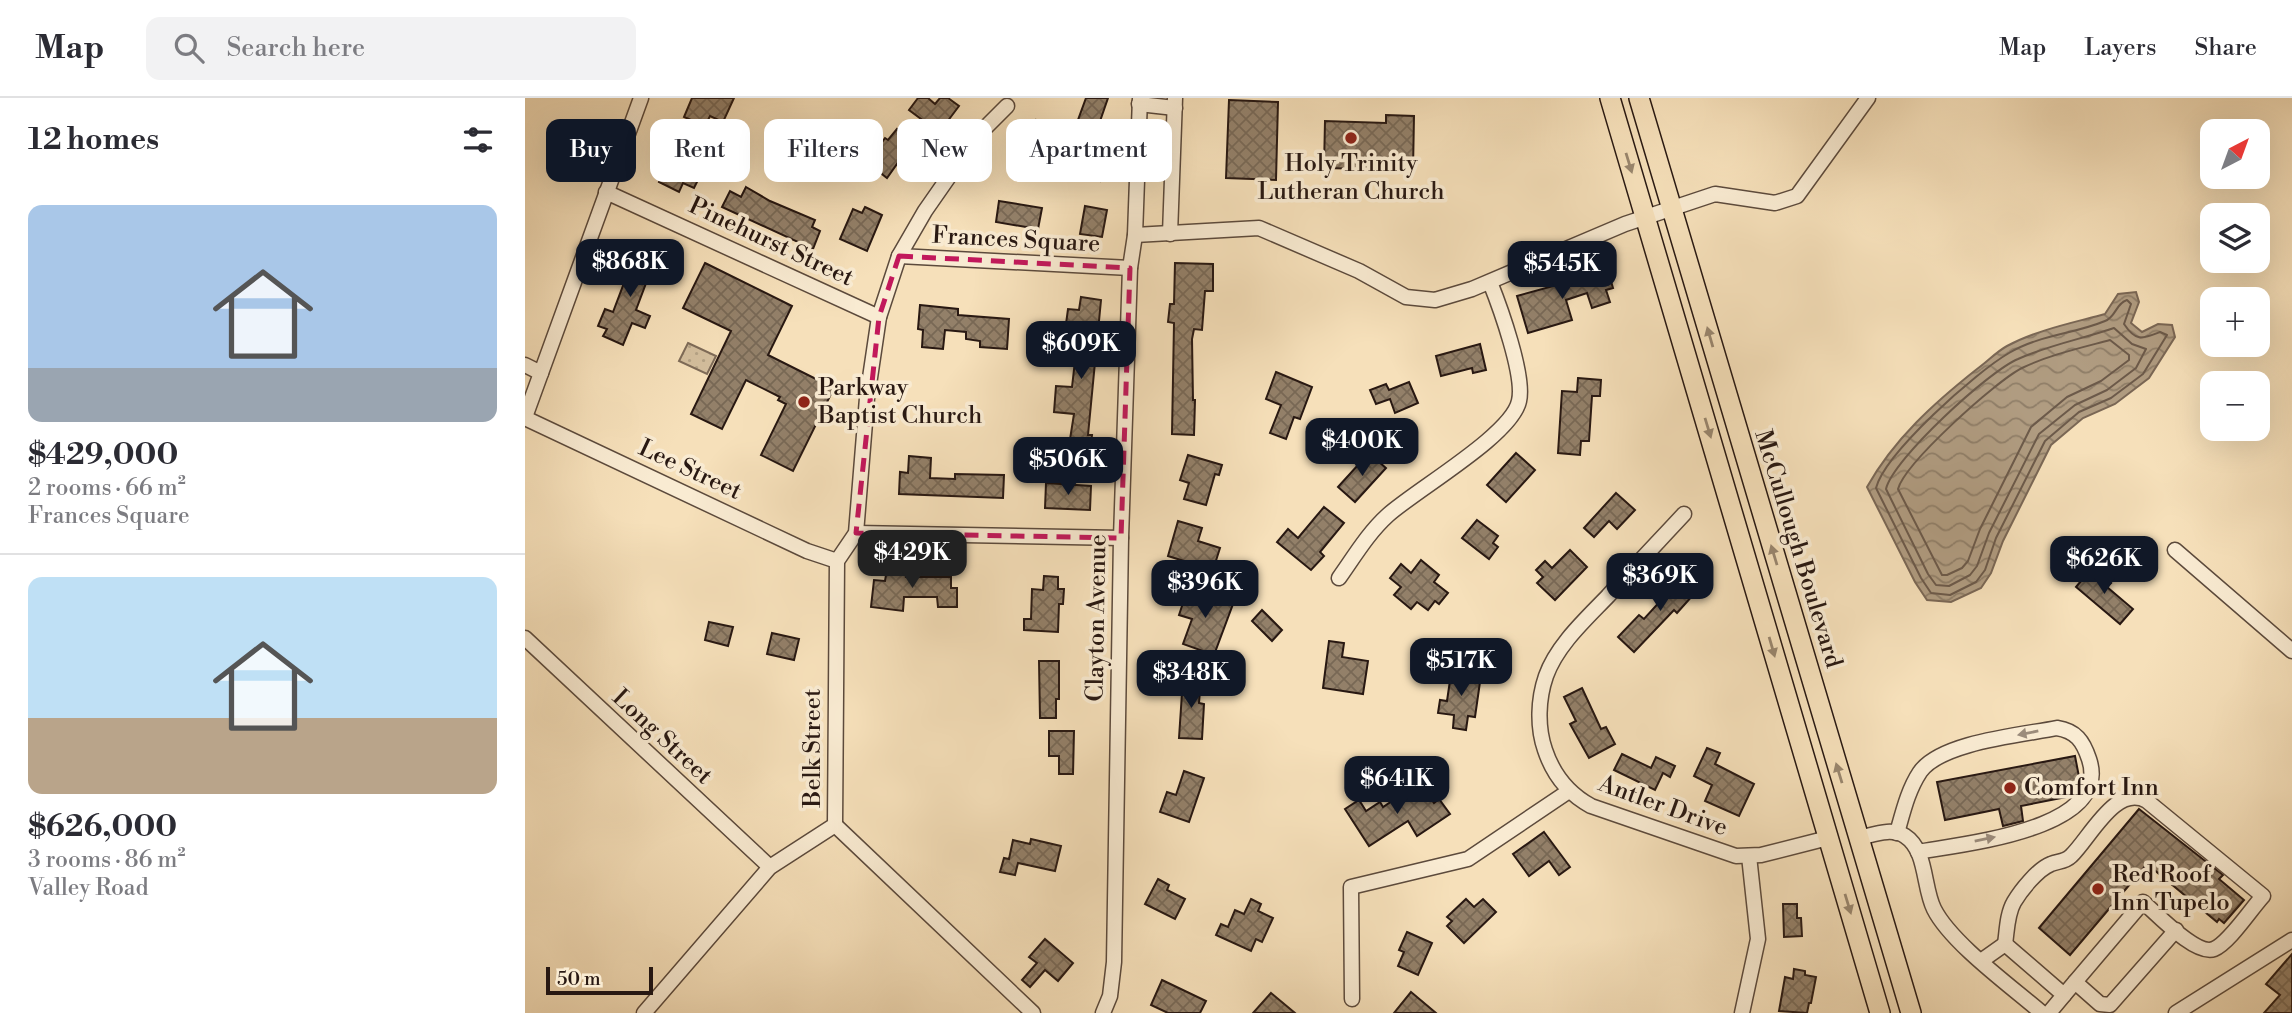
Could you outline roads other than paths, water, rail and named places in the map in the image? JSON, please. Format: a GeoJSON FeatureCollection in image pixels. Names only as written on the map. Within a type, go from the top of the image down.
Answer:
{"type":"FeatureCollection","features":[{"type":"Feature","properties":{"kind":"highway","name":"McCullough Boulevard"},"geometry":{"type":"LineString","coordinates":[[1610,98],[1880,1013]]}},
{"type":"Feature","properties":{"kind":"highway","name":"McCullough Boulevard"},"geometry":{"type":"LineString","coordinates":[[1639,98],[1911,1013]]}},
{"type":"Feature","properties":{"kind":"highway"},"geometry":{"type":"LineString","coordinates":[[1723,480],[1751,475]]}},
{"type":"Feature","properties":{"kind":"highway"},"geometry":{"type":"LineString","coordinates":[[1789,706],[1814,746],[1835,817],[1858,838]]}},
{"type":"Feature","properties":{"kind":"highway"},"geometry":{"type":"LineString","coordinates":[[1828,838],[1850,851],[1867,908],[1893,952]]}},
{"type":"Feature","properties":{"kind":"street"},"geometry":{"type":"LineString","coordinates":[[525,417],[641,98]]}},
{"type":"Feature","properties":{"kind":"street"},"geometry":{"type":"LineString","coordinates":[[1135,235],[1259,228],[1359,271],[1390,290],[1416,300],[1435,300],[1490,282],[1625,224],[1715,194],[1775,203],[1797,196],[1868,98]]}},
{"type":"Feature","properties":{"kind":"street"},"geometry":{"type":"LineString","coordinates":[[1140,101],[1175,103],[1170,233]]}},
{"type":"Feature","properties":{"kind":"street","name":"Clayton Avenue"},"geometry":{"type":"LineString","coordinates":[[1103,1013],[1110,996],[1114,962],[1121,538],[1130,268],[1135,235],[1140,101]]}},
{"type":"Feature","properties":{"kind":"street","name":"Frances Square"},"geometry":{"type":"LineString","coordinates":[[856,533],[867,398],[879,317],[899,256],[951,173],[984,129],[1007,106]]}},
{"type":"Feature","properties":{"kind":"street","name":"Pinehurst Street"},"geometry":{"type":"LineString","coordinates":[[606,192],[879,317]]}},
{"type":"Feature","properties":{"kind":"street","name":"Frances Square"},"geometry":{"type":"LineString","coordinates":[[899,256],[1130,268]]}},
{"type":"Feature","properties":{"kind":"street"},"geometry":{"type":"LineString","coordinates":[[1339,578],[1366,539],[1387,516],[1495,434],[1516,411],[1520,395],[1518,376],[1490,282]]}},
{"type":"Feature","properties":{"kind":"street"},"geometry":{"type":"LineString","coordinates":[[525,365],[541,373]]}},
{"type":"Feature","properties":{"kind":"street","name":"Lee Street"},"geometry":{"type":"LineString","coordinates":[[525,417],[807,551],[837,561]]}},
{"type":"Feature","properties":{"kind":"street","name":"Antler Drive"},"geometry":{"type":"LineString","coordinates":[[1685,514],[1575,631],[1553,660],[1541,691],[1542,743],[1547,757],[1569,791],[1591,806],[1723,853],[1749,856],[1828,838]]}},
{"type":"Feature","properties":{"kind":"street"},"geometry":{"type":"LineString","coordinates":[[837,561],[856,533],[1121,538]]}},
{"type":"Feature","properties":{"kind":"street"},"geometry":{"type":"LineString","coordinates":[[2175,550],[2292,651]]}},
{"type":"Feature","properties":{"kind":"street","name":"Belk Street"},"geometry":{"type":"LineString","coordinates":[[644,1013],[770,867],[835,825],[837,561]]}},
{"type":"Feature","properties":{"kind":"street","name":"Long Street"},"geometry":{"type":"LineString","coordinates":[[525,638],[770,867]]}},
{"type":"Feature","properties":{"kind":"street"},"geometry":{"type":"LineString","coordinates":[[1897,833],[1912,786],[1932,759],[1960,747],[2057,728],[2069,729],[2078,736],[2091,764],[2090,780],[2084,796],[2056,820],[2032,830],[1918,852]]}},
{"type":"Feature","properties":{"kind":"street"},"geometry":{"type":"LineString","coordinates":[[1352,999],[1351,887],[1468,859],[1569,791]]}},
{"type":"Feature","properties":{"kind":"street"},"geometry":{"type":"LineString","coordinates":[[1981,961],[2005,944],[2010,914],[2016,898],[2046,866],[2070,858],[2120,800],[2134,796],[2147,801],[2263,896],[2223,942],[2213,950],[2206,951],[2195,946],[2143,902],[2049,1013]]}},
{"type":"Feature","properties":{"kind":"street"},"geometry":{"type":"LineString","coordinates":[[835,825],[1033,1013]]}},
{"type":"Feature","properties":{"kind":"street"},"geometry":{"type":"LineString","coordinates":[[1858,838],[1885,832],[1897,833],[1913,843],[1934,909],[1952,933],[2042,1013]]}},
{"type":"Feature","properties":{"kind":"street"},"geometry":{"type":"LineString","coordinates":[[1742,1013],[1758,939],[1749,856]]}},
{"type":"Feature","properties":{"kind":"street"},"geometry":{"type":"LineString","coordinates":[[2075,982],[2100,1004],[2110,1005],[2176,930]]}},
{"type":"Feature","properties":{"kind":"street"},"geometry":{"type":"LineString","coordinates":[[2176,1013],[2292,940]]}},
{"type":"Feature","properties":{"kind":"street"},"geometry":{"type":"LineString","coordinates":[[2005,944],[2064,995]]}},
{"type":"Feature","properties":{"kind":"water"},"geometry":{"type":"Polygon","coordinates":[[[2136,292],[2139,302],[2131,323],[2142,332],[2158,324],[2172,325],[2175,337],[2149,378],[2115,404],[2083,418],[2051,445],[2003,541],[1991,573],[1981,588],[1951,602],[1927,600],[1915,582],[1867,487],[1878,470],[1902,438],[1930,409],[2003,348],[2042,331],[2105,314],[2118,294],[2136,292]]]}},
{"type":"Feature","properties":{"kind":"place","name":"Holy Trinity Lutheran Church"},"geometry":{"type":"Point","coordinates":[1351,138]}},
{"type":"Feature","properties":{"kind":"place","name":"Parkway Baptist Church"},"geometry":{"type":"Point","coordinates":[804,402]}},
{"type":"Feature","properties":{"kind":"place","name":"Comfort Inn"},"geometry":{"type":"Point","coordinates":[2010,788]}},
{"type":"Feature","properties":{"kind":"place","name":"Red Roof Inn Tupelo"},"geometry":{"type":"Point","coordinates":[2098,889]}}]}
